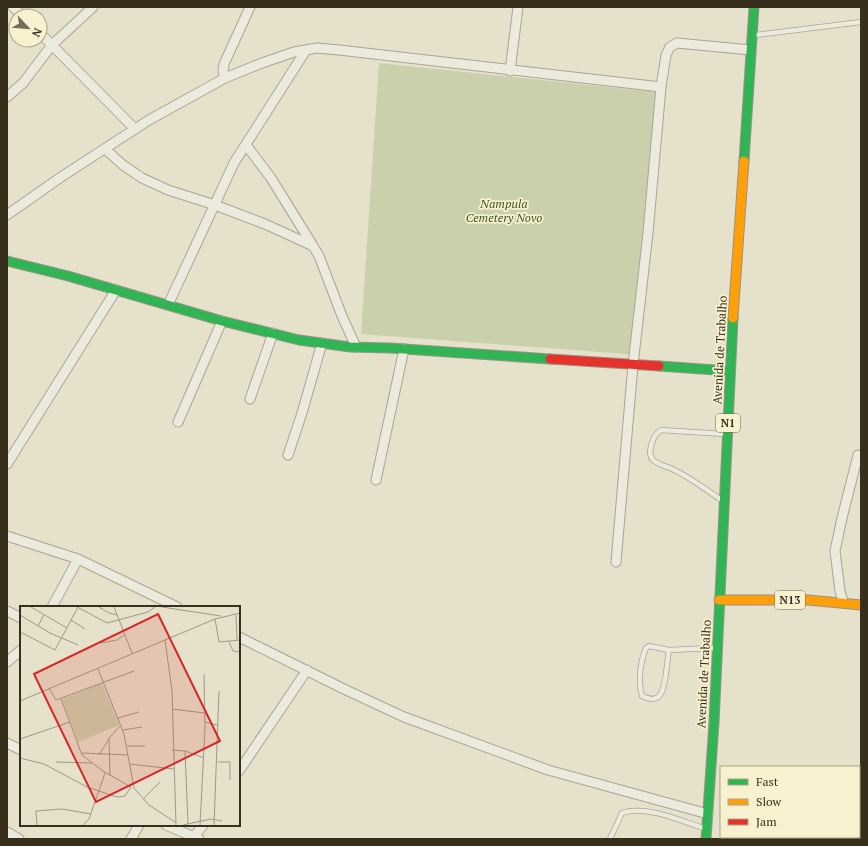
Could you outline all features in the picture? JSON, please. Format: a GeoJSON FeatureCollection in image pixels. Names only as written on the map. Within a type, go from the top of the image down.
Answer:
{"type":"FeatureCollection","features":[{"type":"Feature","properties":{"kind":"main road","name":"Avenida de Trabalho"},"geometry":{"type":"LineString","coordinates":[[706,839],[717,648],[730,370],[754,7]]}},
{"type":"Feature","properties":{"kind":"main road"},"geometry":{"type":"LineString","coordinates":[[7,261],[68,276],[222,321],[299,340],[356,347],[730,370]]}},
{"type":"Feature","properties":{"kind":"main road","name":"N13"},"geometry":{"type":"LineString","coordinates":[[719,600],[804,600],[843,602],[861,605]]}},
{"type":"Feature","properties":{"kind":"street"},"geometry":{"type":"LineString","coordinates":[[7,97],[24,82],[52,44],[93,7]]}},
{"type":"Feature","properties":{"kind":"street"},"geometry":{"type":"LineString","coordinates":[[225,78],[223,71],[224,64],[250,7]]}},
{"type":"Feature","properties":{"kind":"street"},"geometry":{"type":"LineString","coordinates":[[510,71],[518,7]]}},
{"type":"Feature","properties":{"kind":"street"},"geometry":{"type":"LineString","coordinates":[[48,40],[135,129]]}},
{"type":"Feature","properties":{"kind":"street"},"geometry":{"type":"LineString","coordinates":[[616,562],[633,365],[648,233],[661,87],[666,55],[670,47],[677,43],[752,50]]}},
{"type":"Feature","properties":{"kind":"street"},"geometry":{"type":"LineString","coordinates":[[7,215],[60,177],[135,129],[225,78],[294,52],[317,48],[340,50],[510,71],[661,87]]}},
{"type":"Feature","properties":{"kind":"street"},"geometry":{"type":"LineString","coordinates":[[168,305],[234,163],[306,50]]}},
{"type":"Feature","properties":{"kind":"street"},"geometry":{"type":"LineString","coordinates":[[246,145],[271,178],[319,256],[342,316],[356,347]]}},
{"type":"Feature","properties":{"kind":"street"},"geometry":{"type":"LineString","coordinates":[[105,149],[123,165],[142,178],[168,190],[215,205],[265,224],[313,246]]}},
{"type":"Feature","properties":{"kind":"street"},"geometry":{"type":"LineString","coordinates":[[7,464],[116,290]]}},
{"type":"Feature","properties":{"kind":"street"},"geometry":{"type":"LineString","coordinates":[[178,422],[222,321]]}},
{"type":"Feature","properties":{"kind":"street"},"geometry":{"type":"LineString","coordinates":[[250,399],[273,333]]}},
{"type":"Feature","properties":{"kind":"street"},"geometry":{"type":"LineString","coordinates":[[288,455],[322,343]]}},
{"type":"Feature","properties":{"kind":"street"},"geometry":{"type":"LineString","coordinates":[[376,480],[404,349]]}},
{"type":"Feature","properties":{"kind":"street"},"geometry":{"type":"LineString","coordinates":[[843,602],[840,591],[835,551],[858,455]]}},
{"type":"Feature","properties":{"kind":"street"},"geometry":{"type":"LineString","coordinates":[[7,536],[78,559],[175,606]]}},
{"type":"Feature","properties":{"kind":"street"},"geometry":{"type":"LineString","coordinates":[[53,606],[78,559]]}},
{"type":"Feature","properties":{"kind":"street"},"geometry":{"type":"LineString","coordinates":[[7,611],[20,618]]}},
{"type":"Feature","properties":{"kind":"street"},"geometry":{"type":"LineString","coordinates":[[240,637],[404,717],[548,770],[708,814]]}},
{"type":"Feature","properties":{"kind":"street"},"geometry":{"type":"LineString","coordinates":[[7,662],[20,651]]}},
{"type":"Feature","properties":{"kind":"street"},"geometry":{"type":"LineString","coordinates":[[240,770],[308,670]]}},
{"type":"Feature","properties":{"kind":"street"},"geometry":{"type":"LineString","coordinates":[[7,743],[20,750]]}},
{"type":"Feature","properties":{"kind":"street"},"geometry":{"type":"LineString","coordinates":[[131,839],[138,826]]}},
{"type":"Feature","properties":{"kind":"street"},"geometry":{"type":"LineString","coordinates":[[168,826],[197,838],[203,826]]}},
{"type":"Feature","properties":{"kind":"street"},"geometry":{"type":"LineString","coordinates":[[7,832],[18,839]]}},
{"type":"Feature","properties":{"kind":"lane"},"geometry":{"type":"LineString","coordinates":[[752,36],[861,22]]}},
{"type":"Feature","properties":{"kind":"lane"},"geometry":{"type":"LineString","coordinates":[[724,502],[683,473],[655,461],[651,456],[651,452],[653,439],[661,430],[727,434]]}},
{"type":"Feature","properties":{"kind":"lane"},"geometry":{"type":"LineString","coordinates":[[669,650],[663,690],[659,697],[650,699],[642,696],[639,688],[642,663],[646,648],[649,646],[669,650],[717,648]]}},
{"type":"Feature","properties":{"kind":"lane"},"geometry":{"type":"LineString","coordinates":[[610,839],[622,813],[628,811],[638,810],[663,815],[707,829]]}},
{"type":"Feature","properties":{"kind":"green space","name":"Nampula Cemetery Novo"},"geometry":{"type":"Polygon","coordinates":[[[379,63],[655,92],[639,355],[361,334],[379,63]]]}},
{"type":"Feature","properties":{"kind":"traffic: fast"},"geometry":{"type":"LineString","coordinates":[[744,161],[754,7]]}},
{"type":"Feature","properties":{"kind":"traffic: fast"},"geometry":{"type":"LineString","coordinates":[[7,261],[68,276],[222,321],[299,340],[350,347],[390,348],[550,359]]}},
{"type":"Feature","properties":{"kind":"traffic: fast"},"geometry":{"type":"LineString","coordinates":[[706,839],[714,723],[733,318]]}},
{"type":"Feature","properties":{"kind":"traffic: fast"},"geometry":{"type":"LineString","coordinates":[[659,366],[730,371]]}},
{"type":"Feature","properties":{"kind":"traffic: slow"},"geometry":{"type":"LineString","coordinates":[[733,318],[744,161]]}},
{"type":"Feature","properties":{"kind":"traffic: slow"},"geometry":{"type":"LineString","coordinates":[[719,600],[808,600],[861,605]]}},
{"type":"Feature","properties":{"kind":"traffic: jam"},"geometry":{"type":"LineString","coordinates":[[550,359],[659,366]]}}]}
